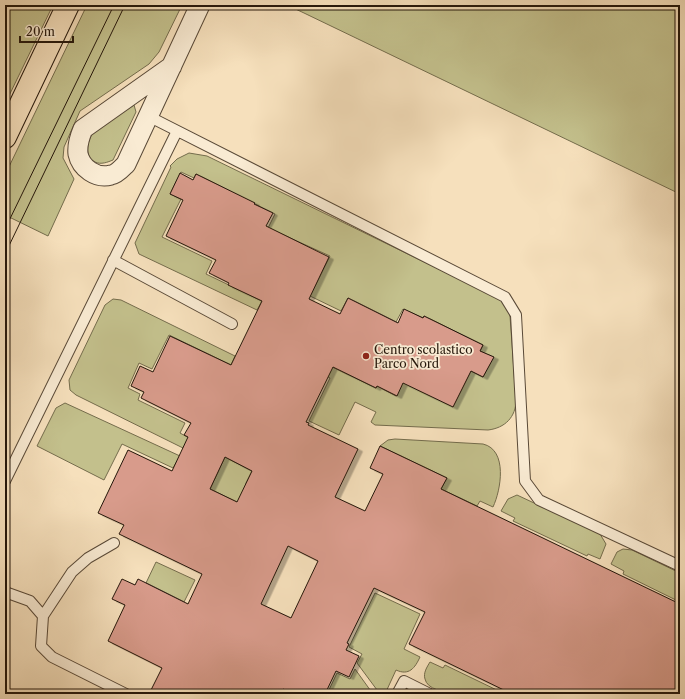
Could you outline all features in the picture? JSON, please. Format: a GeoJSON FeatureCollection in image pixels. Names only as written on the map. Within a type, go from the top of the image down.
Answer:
{"type":"FeatureCollection","features":[{"type":"Feature","properties":{"kind":"main road"},"geometry":{"type":"LineString","coordinates":[[5,137],[68,5]]}},
{"type":"Feature","properties":{"kind":"street"},"geometry":{"type":"LineString","coordinates":[[172,66],[83,129],[78,152],[82,165],[96,174],[112,175],[126,164],[172,66],[200,5]]}},
{"type":"Feature","properties":{"kind":"lane"},"geometry":{"type":"LineString","coordinates":[[148,116],[505,297],[516,315],[524,480],[539,500],[680,566]]}},
{"type":"Feature","properties":{"kind":"lane"},"geometry":{"type":"LineString","coordinates":[[5,481],[176,131]]}},
{"type":"Feature","properties":{"kind":"lane"},"geometry":{"type":"LineString","coordinates":[[113,260],[232,324]]}},
{"type":"Feature","properties":{"kind":"lane"},"geometry":{"type":"LineString","coordinates":[[114,543],[88,558],[72,572],[43,616],[41,646],[52,657],[126,694]]}},
{"type":"Feature","properties":{"kind":"lane"},"geometry":{"type":"LineString","coordinates":[[5,592],[30,601],[43,616]]}},
{"type":"Feature","properties":{"kind":"lane"},"geometry":{"type":"LineString","coordinates":[[397,694],[404,681],[430,694]]}},
{"type":"Feature","properties":{"kind":"shaded area"},"geometry":{"type":"Polygon","coordinates":[[[5,5],[53,5],[5,104],[5,5]]]}},
{"type":"Feature","properties":{"kind":"shaded area"},"geometry":{"type":"Polygon","coordinates":[[[87,5],[182,5],[159,52],[149,64],[80,111],[64,147],[63,158],[74,179],[48,236],[5,215],[5,175],[87,5]]]}},
{"type":"Feature","properties":{"kind":"shaded area"},"geometry":{"type":"Polygon","coordinates":[[[287,5],[680,5],[680,194],[304,13],[287,5]]]}},
{"type":"Feature","properties":{"kind":"shaded area"},"geometry":{"type":"Polygon","coordinates":[[[134,105],[136,112],[113,160],[100,163],[92,160],[88,152],[88,143],[94,132],[103,124],[134,105]]]}},
{"type":"Feature","properties":{"kind":"shaded area"},"geometry":{"type":"Polygon","coordinates":[[[189,153],[207,156],[500,299],[509,311],[510,316],[516,400],[514,412],[508,421],[500,427],[488,430],[375,425],[371,422],[376,412],[355,402],[339,435],[309,421],[330,378],[319,372],[324,363],[376,388],[379,382],[381,388],[396,396],[402,382],[471,371],[483,377],[493,357],[480,351],[483,345],[424,316],[423,318],[403,309],[396,322],[348,298],[341,311],[310,296],[330,256],[268,228],[275,214],[196,174],[194,178],[181,172],[170,194],[181,199],[162,237],[212,261],[206,274],[262,301],[257,310],[139,254],[135,243],[171,167],[170,166],[177,159],[189,153]]]}},
{"type":"Feature","properties":{"kind":"shaded area"},"geometry":{"type":"Polygon","coordinates":[[[113,299],[121,300],[235,356],[231,365],[169,335],[152,369],[139,363],[128,388],[140,394],[138,400],[185,423],[180,433],[189,438],[183,448],[76,395],[70,390],[69,380],[105,305],[113,299]]]}},
{"type":"Feature","properties":{"kind":"shaded area"},"geometry":{"type":"Polygon","coordinates":[[[65,403],[180,456],[173,468],[122,444],[104,480],[37,446],[56,408],[65,403]]]}},
{"type":"Feature","properties":{"kind":"shaded area"},"geometry":{"type":"Polygon","coordinates":[[[395,439],[483,444],[491,448],[496,454],[500,471],[500,481],[493,507],[480,501],[477,506],[441,489],[447,478],[380,446],[388,440],[395,439]]]}},
{"type":"Feature","properties":{"kind":"shaded area"},"geometry":{"type":"Polygon","coordinates":[[[225,457],[252,471],[246,483],[241,504],[210,489],[225,457]]]}},
{"type":"Feature","properties":{"kind":"shaded area"},"geometry":{"type":"Polygon","coordinates":[[[517,495],[600,534],[606,544],[600,559],[588,554],[587,556],[513,521],[515,518],[501,511],[508,499],[517,495]]]}},
{"type":"Feature","properties":{"kind":"shaded area"},"geometry":{"type":"Polygon","coordinates":[[[623,549],[632,550],[680,573],[680,602],[623,574],[624,571],[611,564],[617,552],[623,549]]]}},
{"type":"Feature","properties":{"kind":"shaded area"},"geometry":{"type":"Polygon","coordinates":[[[156,562],[195,580],[184,602],[146,583],[156,562]]]}},
{"type":"Feature","properties":{"kind":"shaded area"},"geometry":{"type":"Polygon","coordinates":[[[375,593],[420,614],[404,649],[420,657],[414,668],[411,670],[401,672],[396,670],[385,694],[380,694],[357,663],[362,654],[349,647],[375,593]]]}},
{"type":"Feature","properties":{"kind":"shaded area"},"geometry":{"type":"Polygon","coordinates":[[[430,662],[443,668],[445,665],[505,694],[474,695],[448,693],[437,690],[429,685],[425,679],[425,672],[430,662]]]}},
{"type":"Feature","properties":{"kind":"shaded area"},"geometry":{"type":"Polygon","coordinates":[[[355,669],[373,694],[327,694],[337,673],[350,679],[355,669]]]}},
{"type":"Feature","properties":{"kind":"building"},"geometry":{"type":"Polygon","coordinates":[[[180,173],[193,180],[196,174],[273,213],[266,226],[329,257],[309,299],[340,314],[348,298],[398,323],[404,309],[423,318],[424,316],[483,345],[480,351],[494,357],[483,377],[471,371],[453,407],[403,383],[397,396],[377,386],[376,388],[333,367],[306,422],[309,423],[308,425],[358,449],[335,497],[365,511],[383,474],[370,468],[380,446],[447,478],[441,489],[680,604],[680,694],[512,694],[409,644],[425,612],[374,588],[347,643],[349,644],[346,650],[359,656],[349,677],[336,671],[325,694],[294,694],[283,689],[281,694],[149,694],[162,668],[108,641],[125,605],[112,599],[122,579],[135,585],[138,579],[188,604],[202,574],[119,534],[124,525],[98,513],[128,450],[172,471],[188,437],[184,435],[191,423],[141,398],[144,392],[131,386],[140,366],[153,372],[170,336],[231,365],[262,301],[228,285],[229,283],[209,273],[216,260],[166,236],[183,200],[170,194],[180,173]],[[225,457],[210,489],[237,502],[252,471],[225,457]],[[288,546],[261,604],[291,618],[318,561],[288,546]]]}},
{"type":"Feature","properties":{"kind":"tram line"},"geometry":{"type":"LineString","coordinates":[[5,229],[114,5]]}},
{"type":"Feature","properties":{"kind":"tram line"},"geometry":{"type":"LineString","coordinates":[[5,254],[125,5]]}},
{"type":"Feature","properties":{"kind":"place","name":"Centro scolastico Parco Nord"},"geometry":{"type":"Point","coordinates":[366,356]}}]}
